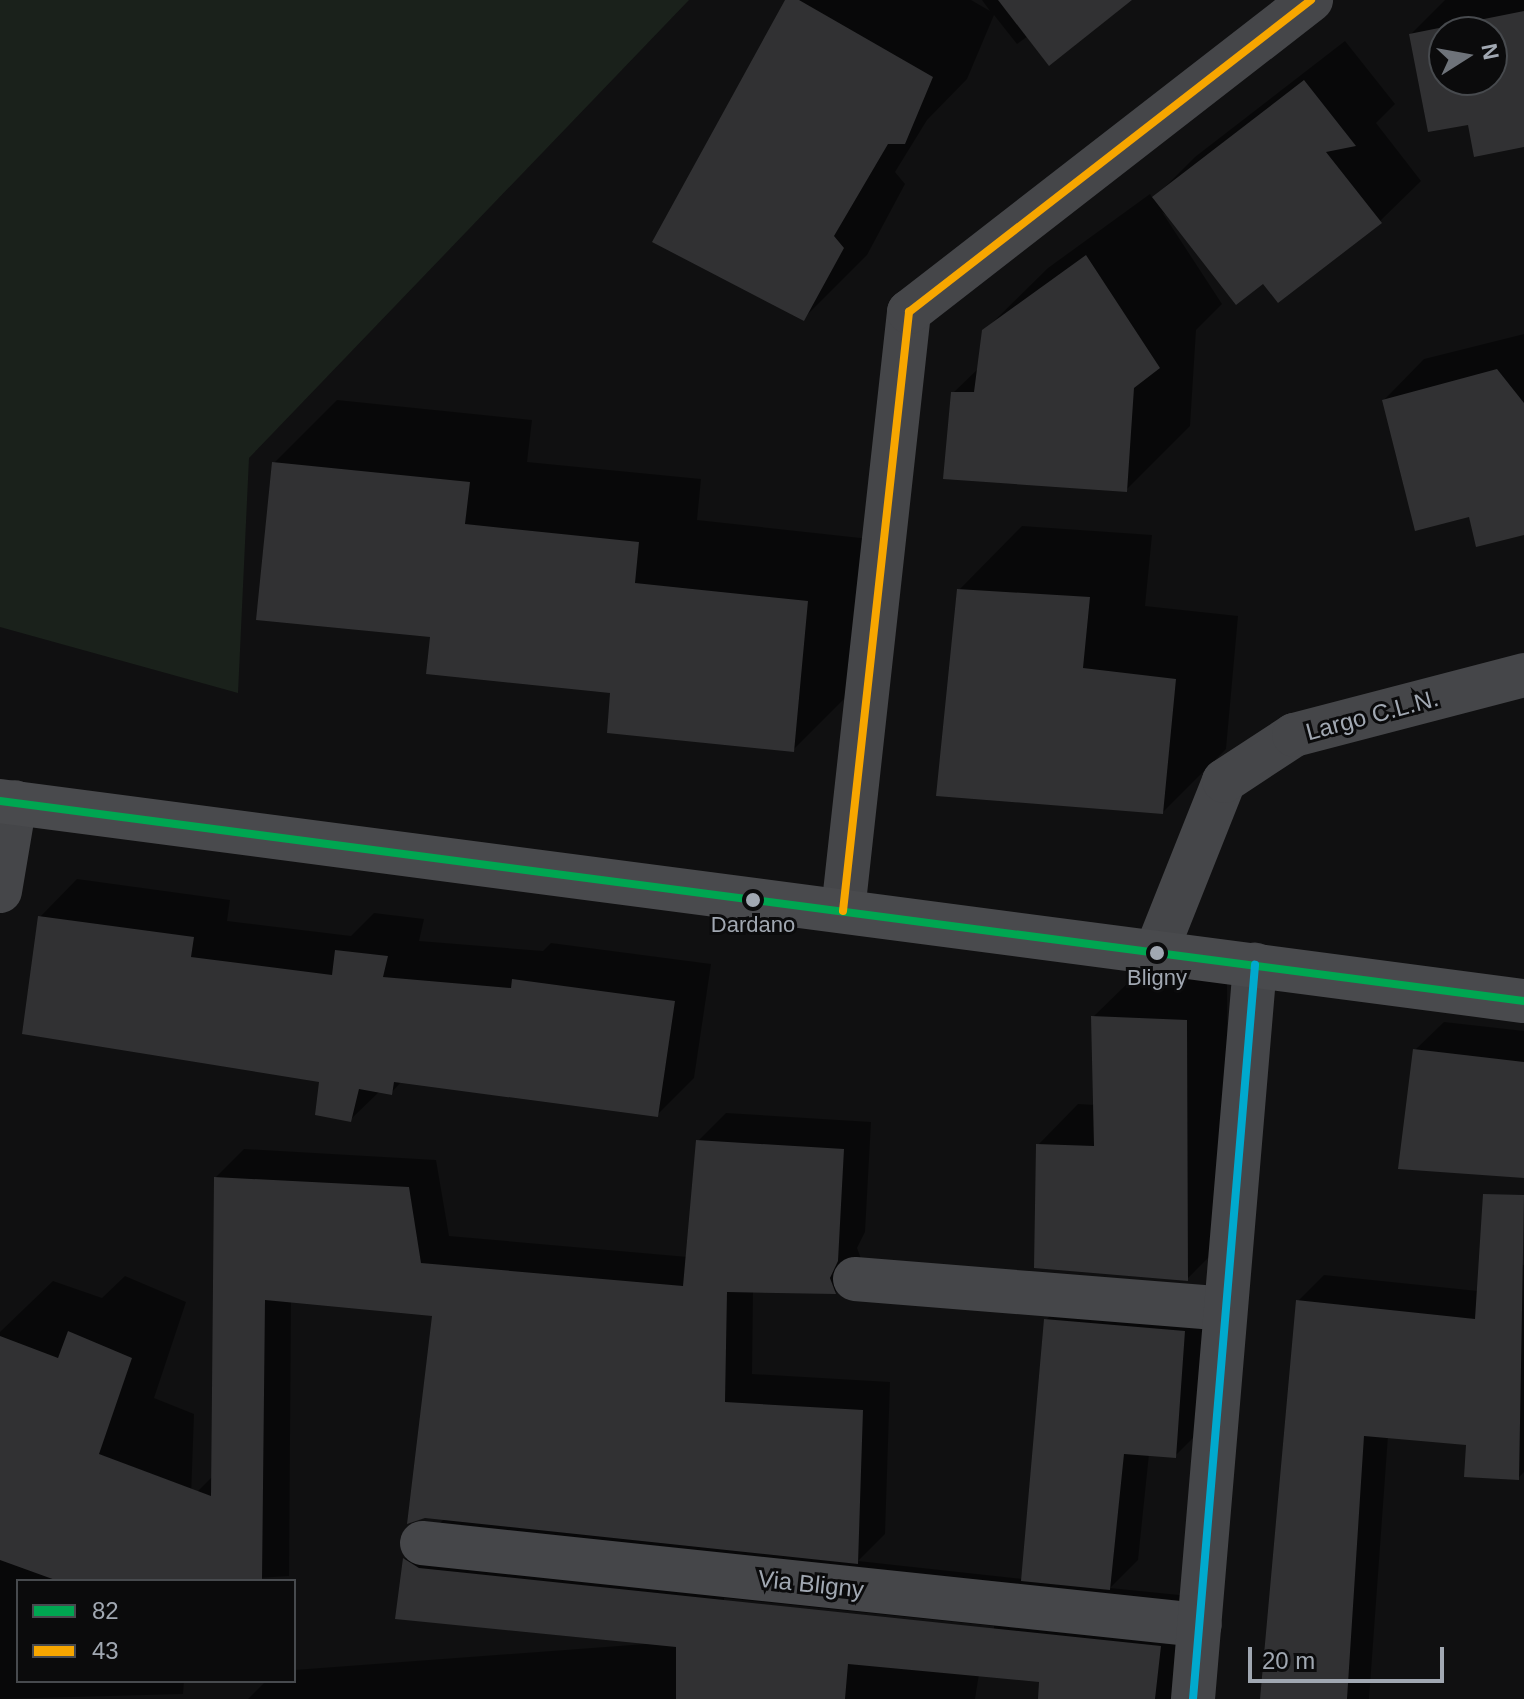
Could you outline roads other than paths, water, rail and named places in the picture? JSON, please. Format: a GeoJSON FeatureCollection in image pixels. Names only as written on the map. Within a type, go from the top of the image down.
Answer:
{"type":"FeatureCollection","features":[{"type":"Feature","properties":{"kind":"street"},"geometry":{"type":"LineString","coordinates":[[843,911],[909,312],[1311,0]]}},
{"type":"Feature","properties":{"kind":"street","name":"Largo C.L.N."},"geometry":{"type":"LineString","coordinates":[[1156,952],[1224,781],[1294,735],[1524,675]]}},
{"type":"Feature","properties":{"kind":"street"},"geometry":{"type":"LineString","coordinates":[[0,891],[8,802],[1524,1001]]}},
{"type":"Feature","properties":{"kind":"street"},"geometry":{"type":"LineString","coordinates":[[1193,1699],[1255,965]]}},
{"type":"Feature","properties":{"kind":"street"},"geometry":{"type":"LineString","coordinates":[[855,1279],[1225,1309]]}},
{"type":"Feature","properties":{"kind":"street","name":"Via Bligny"},"geometry":{"type":"LineString","coordinates":[[422,1543],[1200,1625]]}},
{"type":"Feature","properties":{"kind":"place","name":"Dardano"},"geometry":{"type":"Point","coordinates":[753,900]}},
{"type":"Feature","properties":{"kind":"place","name":"Bligny"},"geometry":{"type":"Point","coordinates":[1157,953]}}]}
